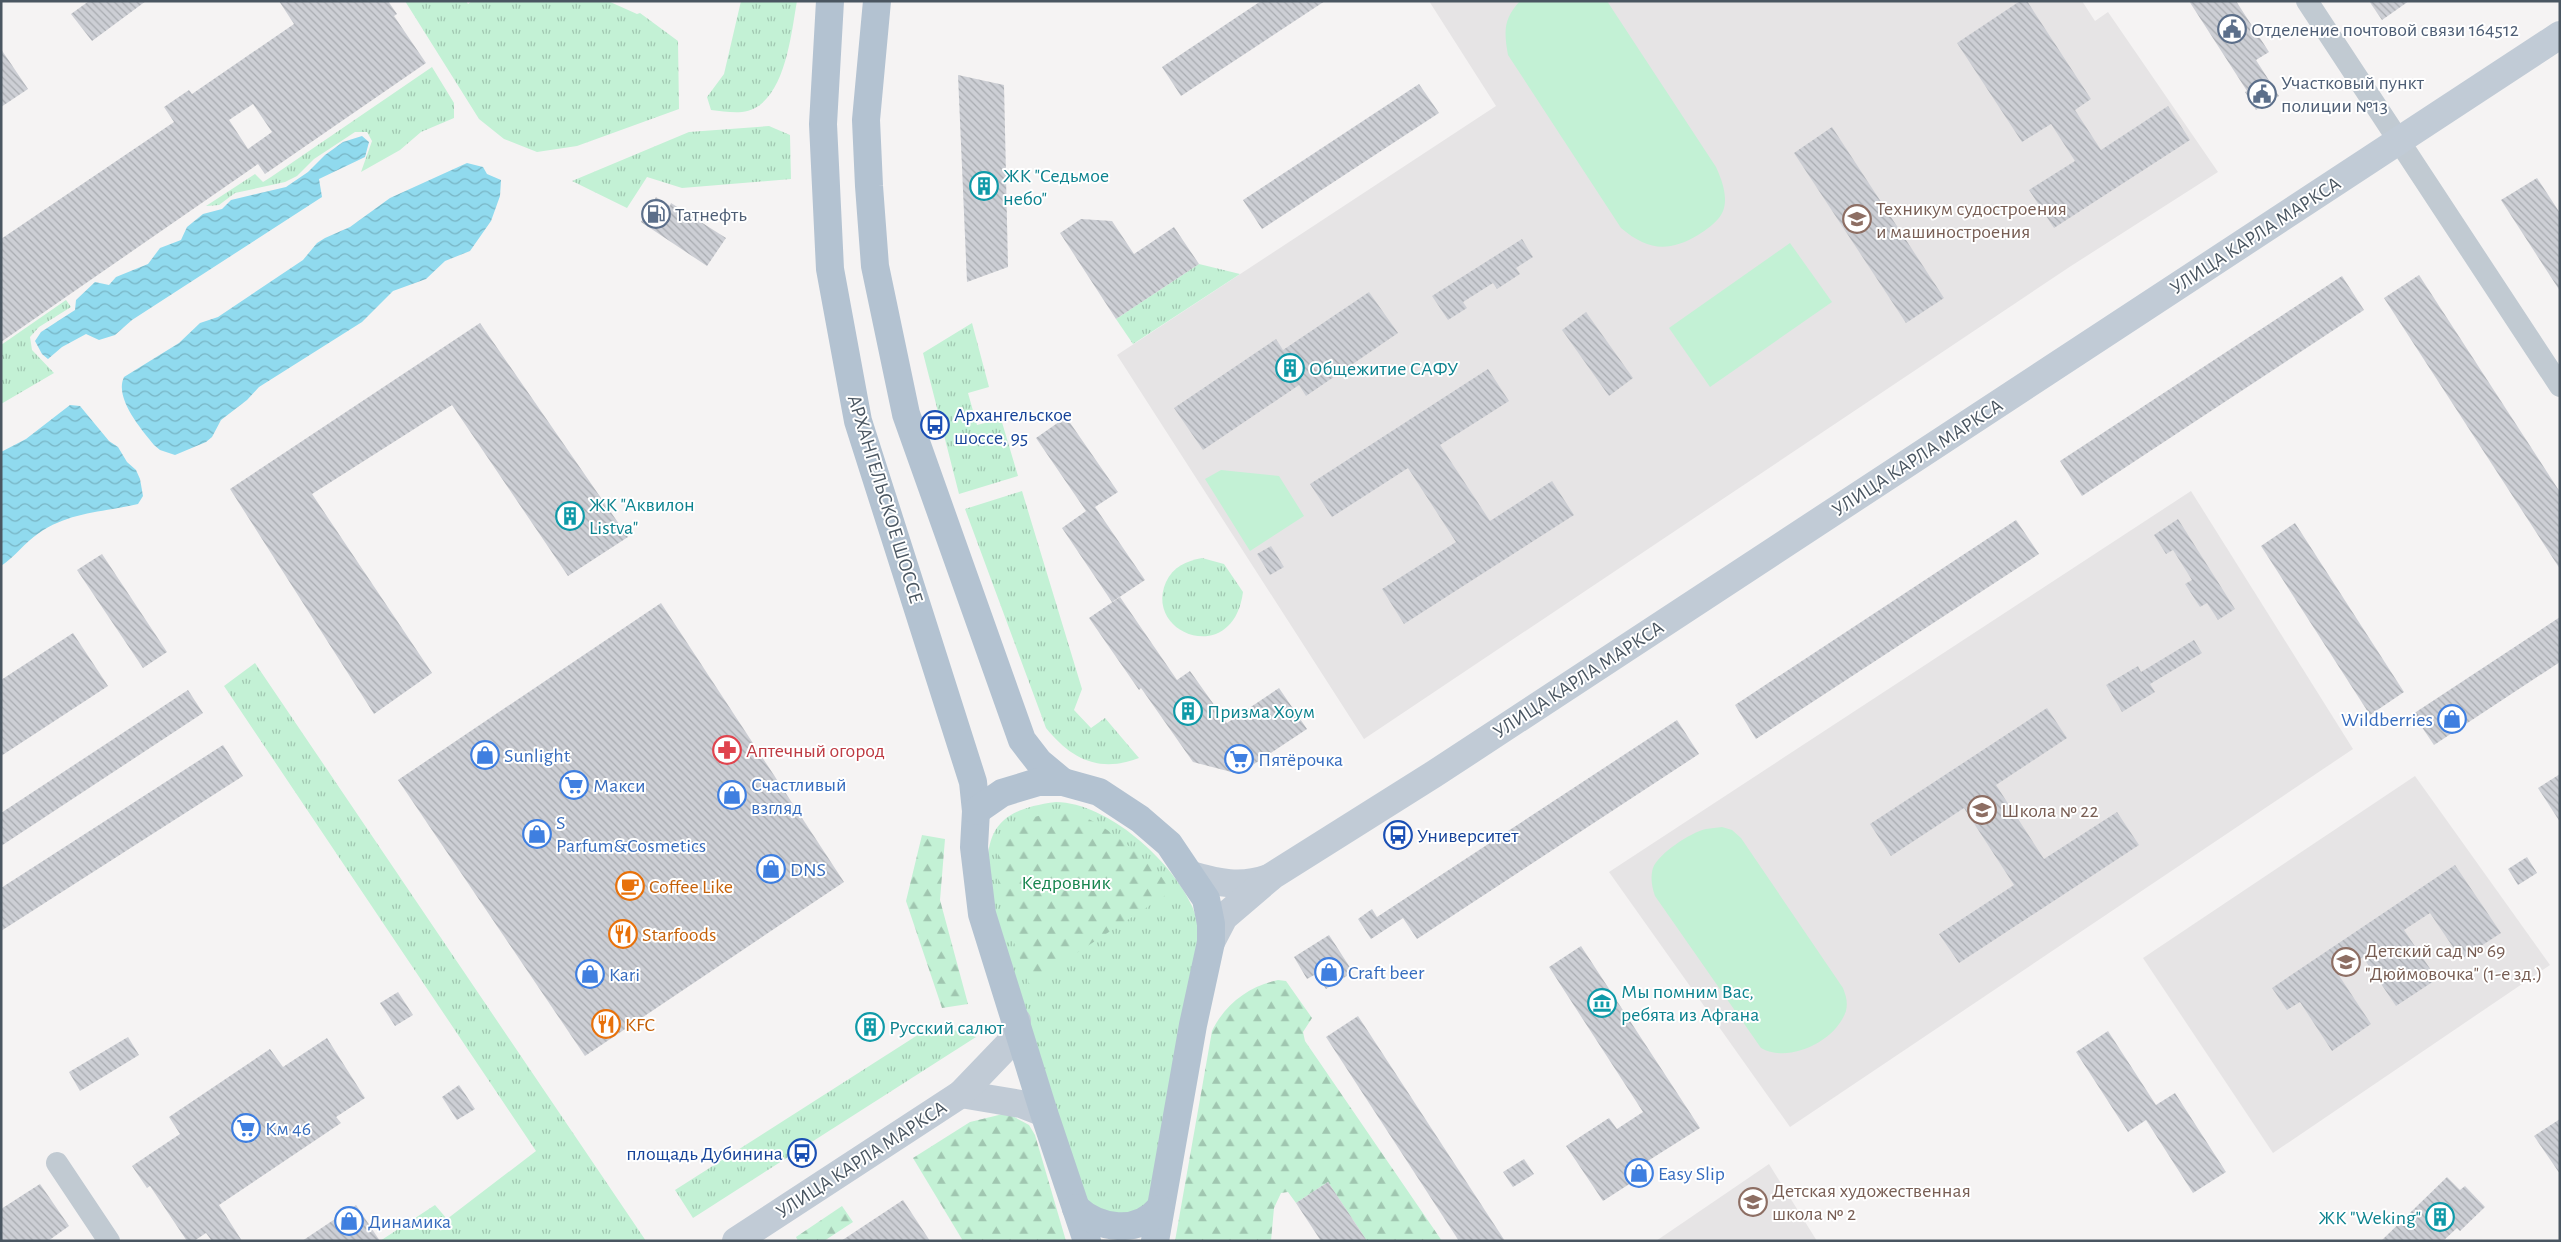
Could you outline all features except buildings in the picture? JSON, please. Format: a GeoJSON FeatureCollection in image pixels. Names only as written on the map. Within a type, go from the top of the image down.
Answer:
{"type":"FeatureCollection","features":[{"type":"Feature","properties":{"kind":"main road","name":"АРХАНГЕЛЬСКОЕ ШОССЕ"},"geometry":{"type":"LineString","coordinates":[[830,1],[823,124],[830,270],[858,421],[973,782],[976,811],[974,847],[982,914],[1017,1021],[1044,1114],[1086,1241]]}},
{"type":"Feature","properties":{"kind":"main road"},"geometry":{"type":"LineString","coordinates":[[877,1],[866,120],[868,186],[875,266],[906,414],[1022,740],[1039,762],[1063,782]]}},
{"type":"Feature","properties":{"kind":"main road"},"geometry":{"type":"LineString","coordinates":[[976,811],[1002,793],[1038,782],[1063,782],[1099,792],[1140,819],[1169,844],[1206,899],[1212,924],[1211,942],[1193,1025],[1165,1187],[1159,1209],[1155,1241]]}},
{"type":"Feature","properties":{"kind":"main road"},"geometry":{"type":"LineString","coordinates":[[1076,1208],[1095,1222],[1120,1226],[1144,1222],[1159,1209]]}},
{"type":"Feature","properties":{"kind":"street"},"geometry":{"type":"LineString","coordinates":[[2307,1],[2560,386]]}},
{"type":"Feature","properties":{"kind":"street","name":"УЛИЦА КАРЛА МАРКСА"},"geometry":{"type":"LineString","coordinates":[[1272,876],[1434,774],[2560,36]]}},
{"type":"Feature","properties":{"kind":"street"},"geometry":{"type":"LineString","coordinates":[[1191,875],[1219,883],[1233,884],[1257,882],[1272,876]]}},
{"type":"Feature","properties":{"kind":"street"},"geometry":{"type":"LineString","coordinates":[[1211,942],[1224,917],[1272,876]]}},
{"type":"Feature","properties":{"kind":"street","name":"УЛИЦА КАРЛА МАРКСА"},"geometry":{"type":"LineString","coordinates":[[736,1241],[961,1094],[1008,1045],[1014,1036],[1017,1021]]}},
{"type":"Feature","properties":{"kind":"street"},"geometry":{"type":"LineString","coordinates":[[961,1094],[1021,1104],[1044,1114]]}},
{"type":"Feature","properties":{"kind":"street"},"geometry":{"type":"LineString","coordinates":[[57,1163],[108,1241]]}},
{"type":"Feature","properties":{"kind":"shaded area"},"geometry":{"type":"Polygon","coordinates":[[[1429,1],[2082,1],[2095,21],[2108,12],[2218,172],[2071,266],[1364,739],[1117,355],[1496,106],[1429,1]]]}},
{"type":"Feature","properties":{"kind":"shaded area","name":"Школа № 22"},"geometry":{"type":"Polygon","coordinates":[[[2191,491],[2353,749],[1790,1127],[1609,872],[2191,491]]]}},
{"type":"Feature","properties":{"kind":"shaded area","name":"Детский сад № 69 \"Дюймовочка\" (1-е зд.)"},"geometry":{"type":"Polygon","coordinates":[[[2415,776],[2550,965],[2273,1153],[2143,958],[2415,776]]]}},
{"type":"Feature","properties":{"kind":"shaded area","name":"Детская художественная школа № 2"},"geometry":{"type":"Polygon","coordinates":[[[1769,1164],[1817,1241],[1656,1241],[1769,1164]]]}},
{"type":"Feature","properties":{"kind":"green space"},"geometry":{"type":"Polygon","coordinates":[[[405,1],[466,1],[468,4],[472,1],[608,1],[637,14],[640,13],[678,41],[679,109],[577,146],[537,152],[504,139],[479,119],[405,1]]]}},
{"type":"Feature","properties":{"kind":"green space"},"geometry":{"type":"Polygon","coordinates":[[[741,1],[797,1],[788,49],[777,83],[768,97],[756,107],[742,112],[711,110],[707,97],[724,74],[741,1]]]}},
{"type":"Feature","properties":{"kind":"green space"},"geometry":{"type":"Polygon","coordinates":[[[1520,1],[1607,1],[1716,167],[1723,184],[1725,203],[1721,215],[1711,226],[1698,235],[1677,245],[1658,247],[1640,241],[1621,228],[1508,55],[1506,26],[1510,14],[1520,1]]]}},
{"type":"Feature","properties":{"kind":"green space"},"geometry":{"type":"Polygon","coordinates":[[[432,67],[454,103],[454,118],[421,132],[400,150],[361,172],[372,141],[367,132],[355,132],[314,159],[297,176],[285,182],[235,193],[219,205],[206,206],[255,174],[263,182],[432,67]]]}},
{"type":"Feature","properties":{"kind":"green space"},"geometry":{"type":"Polygon","coordinates":[[[769,126],[790,135],[791,179],[682,188],[647,177],[627,208],[572,181],[689,132],[769,126]]]}},
{"type":"Feature","properties":{"kind":"green space"},"geometry":{"type":"Polygon","coordinates":[[[1790,243],[1832,302],[1710,387],[1669,328],[1790,243]]]}},
{"type":"Feature","properties":{"kind":"green space"},"geometry":{"type":"Polygon","coordinates":[[[1199,264],[1240,274],[1133,344],[1116,319],[1199,264]]]}},
{"type":"Feature","properties":{"kind":"green space"},"geometry":{"type":"Polygon","coordinates":[[[66,300],[71,307],[39,327],[30,337],[32,350],[54,373],[1,404],[1,345],[66,300]]]}},
{"type":"Feature","properties":{"kind":"green space"},"geometry":{"type":"Polygon","coordinates":[[[972,323],[989,387],[968,393],[977,425],[1001,419],[1018,476],[959,494],[923,353],[972,323]]]}},
{"type":"Feature","properties":{"kind":"green space"},"geometry":{"type":"Polygon","coordinates":[[[1221,470],[1279,476],[1304,516],[1250,551],[1205,479],[1221,470]]]}},
{"type":"Feature","properties":{"kind":"green space"},"geometry":{"type":"Polygon","coordinates":[[[1022,491],[1082,689],[1074,710],[1091,728],[1105,718],[1139,758],[1112,764],[1099,764],[1088,761],[1066,748],[1046,728],[965,509],[1022,491]]]}},
{"type":"Feature","properties":{"kind":"green space"},"geometry":{"type":"Polygon","coordinates":[[[1202,558],[1224,564],[1243,592],[1236,616],[1224,630],[1208,636],[1192,635],[1178,628],[1167,616],[1162,600],[1166,582],[1172,572],[1185,563],[1202,558]]]}},
{"type":"Feature","properties":{"kind":"green space"},"geometry":{"type":"Polygon","coordinates":[[[255,663],[646,1241],[380,1241],[435,1205],[447,1219],[536,1151],[224,686],[255,663]]]}},
{"type":"Feature","properties":{"kind":"green space"},"geometry":{"type":"Polygon","coordinates":[[[1056,802],[1076,805],[1096,812],[1136,837],[1153,853],[1169,870],[1192,906],[1200,940],[1156,1185],[1146,1207],[1121,1218],[1088,1207],[989,895],[988,856],[996,829],[1005,819],[1018,811],[1056,802]]]}},
{"type":"Feature","properties":{"kind":"green space","name":"Кедровник"},"geometry":{"type":"Polygon","coordinates":[[[1061,811],[1084,817],[1094,822],[1133,849],[1156,871],[1172,891],[1029,984],[1003,905],[998,883],[997,862],[1001,844],[1010,829],[1015,825],[1041,815],[1061,811]]]}},
{"type":"Feature","properties":{"kind":"green space"},"geometry":{"type":"Polygon","coordinates":[[[1722,827],[1732,830],[1741,838],[1843,988],[1847,1005],[1841,1022],[1832,1032],[1810,1047],[1785,1053],[1772,1052],[1761,1048],[1655,896],[1652,872],[1661,856],[1692,834],[1706,829],[1722,827]]]}},
{"type":"Feature","properties":{"kind":"green space"},"geometry":{"type":"Polygon","coordinates":[[[922,835],[945,839],[940,900],[968,1004],[942,1008],[906,901],[922,835]]]}},
{"type":"Feature","properties":{"kind":"green space"},"geometry":{"type":"Polygon","coordinates":[[[1278,980],[1286,981],[1312,1018],[1303,1032],[1305,1041],[1442,1241],[1367,1241],[1328,1182],[1296,1203],[1288,1192],[1281,1193],[1274,1208],[1271,1241],[1175,1241],[1212,1031],[1224,1012],[1239,998],[1257,987],[1278,980]]]}},
{"type":"Feature","properties":{"kind":"green space"},"geometry":{"type":"Polygon","coordinates":[[[935,1024],[976,1037],[693,1218],[675,1190],[935,1024]]]}},
{"type":"Feature","properties":{"kind":"green space"},"geometry":{"type":"Polygon","coordinates":[[[1007,1113],[1029,1125],[1035,1135],[1066,1241],[963,1241],[913,1158],[970,1122],[1007,1113]]]}},
{"type":"Feature","properties":{"kind":"green space"},"geometry":{"type":"Polygon","coordinates":[[[842,1206],[853,1222],[824,1241],[798,1241],[796,1237],[842,1206]]]}},
{"type":"Feature","properties":{"kind":"water"},"geometry":{"type":"Polygon","coordinates":[[[362,136],[369,142],[365,157],[319,179],[322,197],[132,320],[115,335],[99,340],[86,334],[62,347],[48,359],[42,354],[35,341],[41,332],[75,310],[76,300],[95,282],[109,285],[116,277],[148,264],[160,248],[181,240],[187,227],[203,214],[222,209],[231,200],[286,187],[308,172],[325,155],[343,142],[362,136]]]}},
{"type":"Feature","properties":{"kind":"water"},"geometry":{"type":"Polygon","coordinates":[[[467,163],[483,167],[487,174],[501,180],[500,196],[491,221],[470,251],[445,261],[426,279],[393,291],[362,322],[259,387],[247,400],[221,420],[212,437],[206,442],[175,455],[160,450],[154,445],[136,422],[126,404],[122,385],[124,377],[179,343],[200,323],[218,317],[303,260],[317,243],[325,238],[350,227],[390,198],[467,163]]]}},
{"type":"Feature","properties":{"kind":"water"},"geometry":{"type":"Polygon","coordinates":[[[70,405],[80,406],[109,441],[118,447],[127,462],[136,470],[140,479],[143,496],[138,504],[75,517],[50,526],[34,537],[1,566],[1,452],[26,439],[70,405]]]}},
{"type":"Feature","properties":{"kind":"place","name":"Отделение почтовой связи 164512"},"geometry":{"type":"Point","coordinates":[2232,29]}},
{"type":"Feature","properties":{"kind":"place","name":"Участковый пункт полиции №13"},"geometry":{"type":"Point","coordinates":[2262,94]}},
{"type":"Feature","properties":{"kind":"place","name":"ЖК \"Седьмое небо\""},"geometry":{"type":"Point","coordinates":[984,186]}},
{"type":"Feature","properties":{"kind":"place","name":"Татнефть"},"geometry":{"type":"Point","coordinates":[656,214]}},
{"type":"Feature","properties":{"kind":"place","name":"Техникум судостроения и машиностроения"},"geometry":{"type":"Point","coordinates":[1857,219]}},
{"type":"Feature","properties":{"kind":"place","name":"Общежитие САФУ"},"geometry":{"type":"Point","coordinates":[1290,368]}},
{"type":"Feature","properties":{"kind":"place","name":"Архангельское шоссе, 95"},"geometry":{"type":"Point","coordinates":[935,425]}},
{"type":"Feature","properties":{"kind":"place","name":"ЖК \"Аквилон Listva\""},"geometry":{"type":"Point","coordinates":[570,516]}},
{"type":"Feature","properties":{"kind":"place","name":"Призма Хоум"},"geometry":{"type":"Point","coordinates":[1188,711]}},
{"type":"Feature","properties":{"kind":"place","name":"Wildberries"},"geometry":{"type":"Point","coordinates":[2452,719]}},
{"type":"Feature","properties":{"kind":"place","name":"Аптечный огород"},"geometry":{"type":"Point","coordinates":[727,750]}},
{"type":"Feature","properties":{"kind":"place","name":"Sunlight"},"geometry":{"type":"Point","coordinates":[485,755]}},
{"type":"Feature","properties":{"kind":"place","name":"Пятёрочка"},"geometry":{"type":"Point","coordinates":[1239,759]}},
{"type":"Feature","properties":{"kind":"place","name":"Макси"},"geometry":{"type":"Point","coordinates":[574,785]}},
{"type":"Feature","properties":{"kind":"place","name":"Счастливый взгляд"},"geometry":{"type":"Point","coordinates":[732,795]}},
{"type":"Feature","properties":{"kind":"place","name":"Школа № 22"},"geometry":{"type":"Point","coordinates":[1982,810]}},
{"type":"Feature","properties":{"kind":"place","name":"S Parfum&Cosmetics"},"geometry":{"type":"Point","coordinates":[537,834]}},
{"type":"Feature","properties":{"kind":"place","name":"Университет"},"geometry":{"type":"Point","coordinates":[1398,835]}},
{"type":"Feature","properties":{"kind":"place","name":"DNS"},"geometry":{"type":"Point","coordinates":[771,869]}},
{"type":"Feature","properties":{"kind":"place","name":"Coffee Like"},"geometry":{"type":"Point","coordinates":[630,886]}},
{"type":"Feature","properties":{"kind":"place","name":"Starfoods"},"geometry":{"type":"Point","coordinates":[623,934]}},
{"type":"Feature","properties":{"kind":"place","name":"Детский сад № 69 \"Дюймовочка\" (1-е зд.)"},"geometry":{"type":"Point","coordinates":[2346,962]}},
{"type":"Feature","properties":{"kind":"place","name":"Craft beer"},"geometry":{"type":"Point","coordinates":[1329,972]}},
{"type":"Feature","properties":{"kind":"place","name":"Kari"},"geometry":{"type":"Point","coordinates":[590,974]}},
{"type":"Feature","properties":{"kind":"place","name":"Мы помним Вас, ребята из Афгана"},"geometry":{"type":"Point","coordinates":[1602,1003]}},
{"type":"Feature","properties":{"kind":"place","name":"KFC"},"geometry":{"type":"Point","coordinates":[606,1024]}},
{"type":"Feature","properties":{"kind":"place","name":"Русский салют"},"geometry":{"type":"Point","coordinates":[870,1027]}},
{"type":"Feature","properties":{"kind":"place","name":"Км 46"},"geometry":{"type":"Point","coordinates":[246,1128]}},
{"type":"Feature","properties":{"kind":"place","name":"площадь Дубинина"},"geometry":{"type":"Point","coordinates":[802,1153]}},
{"type":"Feature","properties":{"kind":"place","name":"Easy Slip"},"geometry":{"type":"Point","coordinates":[1639,1173]}},
{"type":"Feature","properties":{"kind":"place","name":"Детская художественная школа № 2"},"geometry":{"type":"Point","coordinates":[1753,1202]}},
{"type":"Feature","properties":{"kind":"place","name":"ЖК \"Weking\""},"geometry":{"type":"Point","coordinates":[2440,1217]}},
{"type":"Feature","properties":{"kind":"place","name":"Динамика"},"geometry":{"type":"Point","coordinates":[349,1221]}}]}
